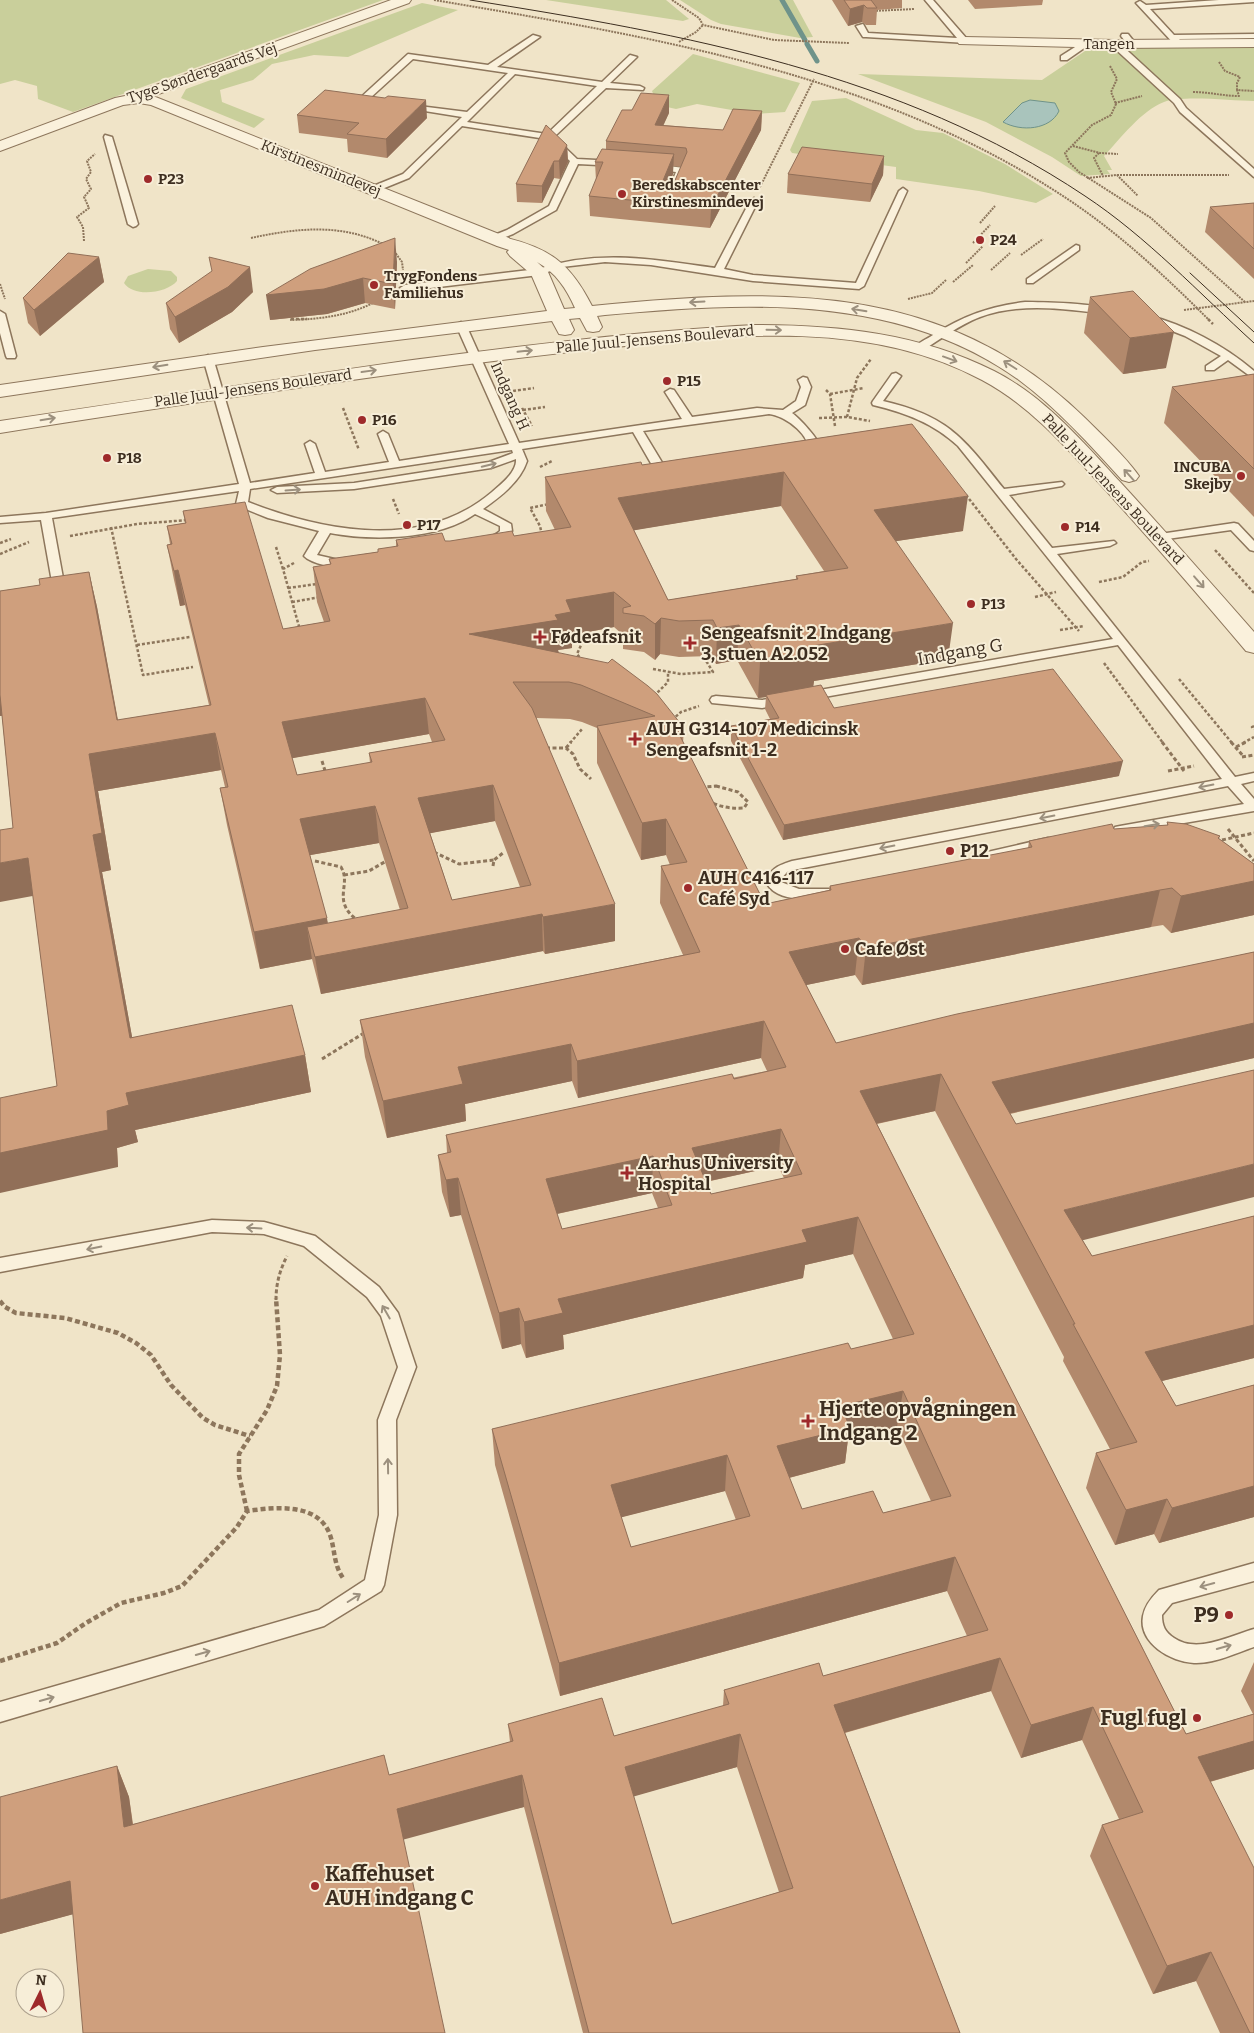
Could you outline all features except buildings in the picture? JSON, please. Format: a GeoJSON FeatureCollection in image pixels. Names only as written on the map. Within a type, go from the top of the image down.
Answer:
{"type":"FeatureCollection","features":[{"type":"Feature","properties":{"kind":"street","name":"Tyge Søndergaards Vej"},"geometry":{"type":"LineString","coordinates":[[0,146],[120,101],[139,98],[150,92],[404,0]]}},
{"type":"Feature","properties":{"kind":"street","name":"Tangen"},"geometry":{"type":"LineString","coordinates":[[964,41],[1007,40],[1086,44],[1176,40],[1212,44],[1254,43]]}},
{"type":"Feature","properties":{"kind":"street","name":"Kirstinesmindevej"},"geometry":{"type":"LineString","coordinates":[[139,98],[155,101],[499,240],[532,250],[556,265],[572,283],[600,343]]}},
{"type":"Feature","properties":{"kind":"street","name":"Kirstinesmindevej"},"geometry":{"type":"LineString","coordinates":[[499,240],[539,272],[572,346]]}},
{"type":"Feature","properties":{"kind":"street","name":"Palle Juul-Jensens Boulevard"},"geometry":{"type":"LineString","coordinates":[[0,391],[208,358],[461,325],[665,304],[764,300],[812,304],[863,311],[909,321],[946,332],[982,348],[1012,365],[1064,406],[1142,491]]}},
{"type":"Feature","properties":{"kind":"street","name":"Palle Juul-Jensens Boulevard"},"geometry":{"type":"LineString","coordinates":[[0,427],[217,391],[572,346],[685,334],[764,330],[853,335],[919,348],[957,361],[987,375],[1023,399],[1064,433],[1177,556],[1254,646]]}},
{"type":"Feature","properties":{"kind":"street","name":"Palle Juul-Jensens Boulevard"},"geometry":{"type":"LineString","coordinates":[[1168,520],[1181,534],[1206,551]]}},
{"type":"Feature","properties":{"kind":"lane"},"geometry":{"type":"LineString","coordinates":[[929,0],[964,41]]}},
{"type":"Feature","properties":{"kind":"lane"},"geometry":{"type":"LineString","coordinates":[[1137,0],[1176,40],[1254,36]]}},
{"type":"Feature","properties":{"kind":"lane"},"geometry":{"type":"LineString","coordinates":[[1144,7],[1254,0]]}},
{"type":"Feature","properties":{"kind":"lane"},"geometry":{"type":"LineString","coordinates":[[860,26],[866,35],[964,41]]}},
{"type":"Feature","properties":{"kind":"lane"},"geometry":{"type":"LineString","coordinates":[[490,67],[536,36]]}},
{"type":"Feature","properties":{"kind":"lane"},"geometry":{"type":"LineString","coordinates":[[1124,41],[1128,58],[1254,173]]}},
{"type":"Feature","properties":{"kind":"lane"},"geometry":{"type":"LineString","coordinates":[[1064,58],[1086,44]]}},
{"type":"Feature","properties":{"kind":"lane"},"geometry":{"type":"LineString","coordinates":[[382,103],[363,100],[411,56],[604,85],[640,88]]}},
{"type":"Feature","properties":{"kind":"lane"},"geometry":{"type":"LineString","coordinates":[[549,137],[633,58]]}},
{"type":"Feature","properties":{"kind":"lane"},"geometry":{"type":"LineString","coordinates":[[374,189],[406,176],[513,72]]}},
{"type":"Feature","properties":{"kind":"lane"},"geometry":{"type":"LineString","coordinates":[[401,105],[467,115]]}},
{"type":"Feature","properties":{"kind":"lane"},"geometry":{"type":"LineString","coordinates":[[459,123],[549,137],[575,161],[623,165]]}},
{"type":"Feature","properties":{"kind":"lane"},"geometry":{"type":"LineString","coordinates":[[108,138],[134,224]]}},
{"type":"Feature","properties":{"kind":"lane"},"geometry":{"type":"LineString","coordinates":[[499,240],[553,208],[575,161]]}},
{"type":"Feature","properties":{"kind":"lane"},"geometry":{"type":"LineString","coordinates":[[643,166],[682,170],[672,194]]}},
{"type":"Feature","properties":{"kind":"lane"},"geometry":{"type":"LineString","coordinates":[[405,288],[539,272],[556,265],[589,259],[611,259],[718,271],[761,278],[859,286],[903,191]]}},
{"type":"Feature","properties":{"kind":"lane"},"geometry":{"type":"LineString","coordinates":[[718,271],[754,201]]}},
{"type":"Feature","properties":{"kind":"lane"},"geometry":{"type":"LineString","coordinates":[[1030,281],[1076,248]]}},
{"type":"Feature","properties":{"kind":"lane"},"geometry":{"type":"LineString","coordinates":[[919,348],[976,315],[1021,306],[1060,305],[1118,312]]}},
{"type":"Feature","properties":{"kind":"lane"},"geometry":{"type":"LineString","coordinates":[[0,314],[11,356]]}},
{"type":"Feature","properties":{"kind":"lane"},"geometry":{"type":"LineString","coordinates":[[1136,316],[1176,328],[1228,356],[1254,376]]}},
{"type":"Feature","properties":{"kind":"lane","name":"Indgang H"},"geometry":{"type":"LineString","coordinates":[[461,325],[518,450]]}},
{"type":"Feature","properties":{"kind":"lane"},"geometry":{"type":"LineString","coordinates":[[1210,368],[1228,356]]}},
{"type":"Feature","properties":{"kind":"lane"},"geometry":{"type":"LineString","coordinates":[[208,358],[245,486],[242,504],[299,524],[325,531],[355,534],[406,532],[447,523],[476,510],[497,493],[519,470],[522,460],[518,450]]}},
{"type":"Feature","properties":{"kind":"lane"},"geometry":{"type":"LineString","coordinates":[[896,376],[877,403],[919,414],[952,434],[1050,552],[1231,781],[1254,807]]}},
{"type":"Feature","properties":{"kind":"lane"},"geometry":{"type":"LineString","coordinates":[[787,412],[801,402],[806,387],[803,380]]}},
{"type":"Feature","properties":{"kind":"lane"},"geometry":{"type":"LineString","coordinates":[[670,392],[689,421]]}},
{"type":"Feature","properties":{"kind":"lane"},"geometry":{"type":"LineString","coordinates":[[0,520],[46,516],[395,464],[518,450],[636,428],[757,411],[774,410],[787,412],[796,422],[815,449],[814,454],[802,461]]}},
{"type":"Feature","properties":{"kind":"lane"},"geometry":{"type":"LineString","coordinates":[[636,428],[668,482],[677,480]]}},
{"type":"Feature","properties":{"kind":"lane"},"geometry":{"type":"LineString","coordinates":[[383,434],[395,464]]}},
{"type":"Feature","properties":{"kind":"lane"},"geometry":{"type":"LineString","coordinates":[[310,444],[321,475]]}},
{"type":"Feature","properties":{"kind":"lane"},"geometry":{"type":"LineString","coordinates":[[245,486],[281,490],[354,486],[492,465],[518,450]]}},
{"type":"Feature","properties":{"kind":"lane"},"geometry":{"type":"LineString","coordinates":[[1000,493],[1058,484]]}},
{"type":"Feature","properties":{"kind":"lane"},"geometry":{"type":"LineString","coordinates":[[475,547],[500,538],[506,532],[505,524],[476,510]]}},
{"type":"Feature","properties":{"kind":"lane"},"geometry":{"type":"LineString","coordinates":[[46,516],[50,533],[52,583],[80,583],[83,584],[80,591]]}},
{"type":"Feature","properties":{"kind":"lane"},"geometry":{"type":"LineString","coordinates":[[1160,537],[1234,526],[1252,546]]}},
{"type":"Feature","properties":{"kind":"lane"},"geometry":{"type":"LineString","coordinates":[[325,531],[310,556],[341,565],[358,565]]}},
{"type":"Feature","properties":{"kind":"lane"},"geometry":{"type":"LineString","coordinates":[[1050,552],[1110,543]]}},
{"type":"Feature","properties":{"kind":"lane","name":"Indgang G"},"geometry":{"type":"LineString","coordinates":[[716,700],[762,704],[1121,641]]}},
{"type":"Feature","properties":{"kind":"lane"},"geometry":{"type":"LineString","coordinates":[[838,889],[810,895],[800,894],[781,889],[774,884],[774,878],[782,868],[1254,777]]}},
{"type":"Feature","properties":{"kind":"lane"},"geometry":{"type":"LineString","coordinates":[[1108,832],[1254,807]]}},
{"type":"Feature","properties":{"kind":"lane"},"geometry":{"type":"LineString","coordinates":[[977,859],[1060,840]]}},
{"type":"Feature","properties":{"kind":"lane"},"geometry":{"type":"LineString","coordinates":[[0,1265],[212,1226],[264,1228],[309,1241],[373,1292],[389,1313],[407,1367],[387,1420],[388,1515],[374,1585],[324,1617],[0,1712]]}},
{"type":"Feature","properties":{"kind":"lane"},"geometry":{"type":"LineString","coordinates":[[1254,1572],[1166,1596],[1152,1610],[1151,1620],[1153,1630],[1172,1648],[1196,1655],[1254,1638]]}},
{"type":"Feature","properties":{"kind":"path"},"geometry":{"type":"LineString","coordinates":[[434,0],[678,43],[757,62],[878,101],[967,140],[1029,174],[1095,218],[1128,245],[1219,329]]}},
{"type":"Feature","properties":{"kind":"path"},"geometry":{"type":"LineString","coordinates":[[672,0],[699,18],[702,25]]}},
{"type":"Feature","properties":{"kind":"path"},"geometry":{"type":"LineString","coordinates":[[878,17],[873,11],[935,7]]}},
{"type":"Feature","properties":{"kind":"path"},"geometry":{"type":"LineString","coordinates":[[678,43],[696,32],[702,25]]}},
{"type":"Feature","properties":{"kind":"path"},"geometry":{"type":"LineString","coordinates":[[702,25],[774,40],[853,43]]}},
{"type":"Feature","properties":{"kind":"path"},"geometry":{"type":"LineString","coordinates":[[1212,44],[1222,69],[1240,76],[1237,90]]}},
{"type":"Feature","properties":{"kind":"path"},"geometry":{"type":"LineString","coordinates":[[1128,58],[1111,60],[1109,63],[1118,79],[1110,92],[1116,104],[1115,108],[1110,114],[1092,125],[1065,152],[1066,156],[1069,162],[1087,178],[1150,218],[1245,302]]}},
{"type":"Feature","properties":{"kind":"path"},"geometry":{"type":"LineString","coordinates":[[754,201],[814,79]]}},
{"type":"Feature","properties":{"kind":"path"},"geometry":{"type":"LineString","coordinates":[[1072,146],[1100,153],[1118,154]]}},
{"type":"Feature","properties":{"kind":"path"},"geometry":{"type":"LineString","coordinates":[[84,241],[83,228],[77,217],[89,208],[84,198],[91,189],[86,179],[91,172],[87,161],[95,154],[93,147]]}},
{"type":"Feature","properties":{"kind":"path"},"geometry":{"type":"LineString","coordinates":[[1100,153],[1094,158],[1103,176]]}},
{"type":"Feature","properties":{"kind":"path"},"geometry":{"type":"LineString","coordinates":[[1087,178],[1117,175],[1231,175],[1254,173]]}},
{"type":"Feature","properties":{"kind":"path"},"geometry":{"type":"LineString","coordinates":[[1117,175],[1138,196]]}},
{"type":"Feature","properties":{"kind":"path"},"geometry":{"type":"LineString","coordinates":[[980,223],[995,206]]}},
{"type":"Feature","properties":{"kind":"path"},"geometry":{"type":"LineString","coordinates":[[973,243],[990,225]]}},
{"type":"Feature","properties":{"kind":"path"},"geometry":{"type":"LineString","coordinates":[[250,238],[273,232],[305,230],[345,232],[365,236],[382,243],[395,252],[402,262],[403,273]]}},
{"type":"Feature","properties":{"kind":"path"},"geometry":{"type":"LineString","coordinates":[[1021,255],[1043,239]]}},
{"type":"Feature","properties":{"kind":"path"},"geometry":{"type":"LineString","coordinates":[[966,264],[983,246]]}},
{"type":"Feature","properties":{"kind":"path"},"geometry":{"type":"LineString","coordinates":[[991,270],[1010,253]]}},
{"type":"Feature","properties":{"kind":"path"},"geometry":{"type":"LineString","coordinates":[[953,282],[973,265]]}},
{"type":"Feature","properties":{"kind":"path"},"geometry":{"type":"LineString","coordinates":[[294,313],[291,320],[325,317],[349,312],[379,300]]}},
{"type":"Feature","properties":{"kind":"path"},"geometry":{"type":"LineString","coordinates":[[1197,308],[1254,301]]}},
{"type":"Feature","properties":{"kind":"path"},"geometry":{"type":"LineString","coordinates":[[847,417],[854,388],[866,363],[876,358]]}},
{"type":"Feature","properties":{"kind":"path"},"geometry":{"type":"LineString","coordinates":[[513,391],[534,388]]}},
{"type":"Feature","properties":{"kind":"path"},"geometry":{"type":"LineString","coordinates":[[830,394],[854,388],[887,389]]}},
{"type":"Feature","properties":{"kind":"path"},"geometry":{"type":"LineString","coordinates":[[523,410],[545,407]]}},
{"type":"Feature","properties":{"kind":"path"},"geometry":{"type":"LineString","coordinates":[[343,408],[359,450]]}},
{"type":"Feature","properties":{"kind":"path"},"geometry":{"type":"LineString","coordinates":[[796,422],[822,417],[847,417],[873,422]]}},
{"type":"Feature","properties":{"kind":"path"},"geometry":{"type":"LineString","coordinates":[[519,470],[545,466],[555,458]]}},
{"type":"Feature","properties":{"kind":"path"},"geometry":{"type":"LineString","coordinates":[[964,493],[1016,559],[1091,646],[1197,788]]}},
{"type":"Feature","properties":{"kind":"path"},"geometry":{"type":"LineString","coordinates":[[544,541],[540,526],[530,508],[555,503]]}},
{"type":"Feature","properties":{"kind":"path"},"geometry":{"type":"LineString","coordinates":[[107,507],[143,675],[193,667]]}},
{"type":"Feature","properties":{"kind":"path"},"geometry":{"type":"LineString","coordinates":[[396,507],[398,512]]}},
{"type":"Feature","properties":{"kind":"path"},"geometry":{"type":"LineString","coordinates":[[0,543],[19,536],[50,533]]}},
{"type":"Feature","properties":{"kind":"path"},"geometry":{"type":"LineString","coordinates":[[1206,551],[1252,546]]}},
{"type":"Feature","properties":{"kind":"path"},"geometry":{"type":"LineString","coordinates":[[276,547],[302,636]]}},
{"type":"Feature","properties":{"kind":"path"},"geometry":{"type":"LineString","coordinates":[[1206,551],[1254,592]]}},
{"type":"Feature","properties":{"kind":"path"},"geometry":{"type":"LineString","coordinates":[[283,569],[310,556]]}},
{"type":"Feature","properties":{"kind":"path"},"geometry":{"type":"LineString","coordinates":[[1035,597],[1123,577],[1142,562],[1177,556]]}},
{"type":"Feature","properties":{"kind":"path"},"geometry":{"type":"LineString","coordinates":[[288,588],[326,582]]}},
{"type":"Feature","properties":{"kind":"path"},"geometry":{"type":"LineString","coordinates":[[292,602],[329,596]]}},
{"type":"Feature","properties":{"kind":"path"},"geometry":{"type":"LineString","coordinates":[[574,634],[582,643],[577,654],[584,662]]}},
{"type":"Feature","properties":{"kind":"path"},"geometry":{"type":"LineString","coordinates":[[137,645],[190,637]]}},
{"type":"Feature","properties":{"kind":"path"},"geometry":{"type":"LineString","coordinates":[[653,669],[681,674],[713,672],[703,656]]}},
{"type":"Feature","properties":{"kind":"path"},"geometry":{"type":"LineString","coordinates":[[653,697],[668,682],[668,672]]}},
{"type":"Feature","properties":{"kind":"path"},"geometry":{"type":"LineString","coordinates":[[665,720],[672,721],[675,716],[684,711],[716,700]]}},
{"type":"Feature","properties":{"kind":"path"},"geometry":{"type":"LineString","coordinates":[[566,748],[583,728]]}},
{"type":"Feature","properties":{"kind":"path"},"geometry":{"type":"LineString","coordinates":[[1236,747],[1254,737]]}},
{"type":"Feature","properties":{"kind":"path"},"geometry":{"type":"LineString","coordinates":[[544,748],[566,748],[573,754],[580,769],[591,779]]}},
{"type":"Feature","properties":{"kind":"path"},"geometry":{"type":"LineString","coordinates":[[322,761],[326,775]]}},
{"type":"Feature","properties":{"kind":"path"},"geometry":{"type":"LineString","coordinates":[[321,777],[332,775]]}},
{"type":"Feature","properties":{"kind":"path"},"geometry":{"type":"LineString","coordinates":[[713,805],[730,809],[744,808],[748,802],[744,795],[728,788],[716,786],[705,787],[700,790],[702,797],[713,805],[717,812]]}},
{"type":"Feature","properties":{"kind":"path"},"geometry":{"type":"LineString","coordinates":[[1216,814],[1254,861]]}},
{"type":"Feature","properties":{"kind":"path"},"geometry":{"type":"LineString","coordinates":[[1222,840],[1254,833]]}},
{"type":"Feature","properties":{"kind":"path"},"geometry":{"type":"LineString","coordinates":[[428,850],[462,864],[494,860],[503,853]]}},
{"type":"Feature","properties":{"kind":"path"},"geometry":{"type":"LineString","coordinates":[[344,875],[369,871],[391,858]]}},
{"type":"Feature","properties":{"kind":"path"},"geometry":{"type":"LineString","coordinates":[[493,866],[494,860]]}},
{"type":"Feature","properties":{"kind":"path"},"geometry":{"type":"LineString","coordinates":[[315,861],[340,867],[344,872],[342,897],[345,909],[362,923]]}},
{"type":"Feature","properties":{"kind":"path"},"geometry":{"type":"LineString","coordinates":[[322,1059],[369,1031]]}},
{"type":"Feature","properties":{"kind":"path"},"geometry":{"type":"LineString","coordinates":[[0,1661],[57,1643],[121,1603],[164,1593],[182,1586],[237,1527],[248,1511],[238,1464],[240,1452],[264,1416],[276,1392],[280,1371],[281,1349],[276,1314],[280,1272],[282,1262],[299,1238]]}},
{"type":"Feature","properties":{"kind":"path"},"geometry":{"type":"LineString","coordinates":[[0,1301],[5,1307],[16,1313],[65,1318],[118,1333],[136,1343],[151,1355],[171,1385],[204,1418],[215,1425],[250,1436]]}},
{"type":"Feature","properties":{"kind":"path"},"geometry":{"type":"LineString","coordinates":[[248,1511],[264,1509],[286,1510],[318,1516],[326,1525],[331,1536],[334,1558],[340,1575],[358,1596]]}},
{"type":"Feature","properties":{"kind":"green space"},"geometry":{"type":"Polygon","coordinates":[[[0,0],[383,0],[73,112],[38,99],[37,86],[15,80],[0,84],[0,0]]]}},
{"type":"Feature","properties":{"kind":"green space"},"geometry":{"type":"Polygon","coordinates":[[[546,0],[666,0],[689,19],[683,21],[546,0]]]}},
{"type":"Feature","properties":{"kind":"green space"},"geometry":{"type":"Polygon","coordinates":[[[680,0],[793,0],[813,37],[800,38],[721,24],[711,20],[680,0]]]}},
{"type":"Feature","properties":{"kind":"green space"},"geometry":{"type":"Polygon","coordinates":[[[422,3],[458,10],[348,57],[314,55],[272,64],[253,80],[220,90],[222,102],[265,119],[254,128],[181,98],[186,89],[422,3]]]}},
{"type":"Feature","properties":{"kind":"green space"},"geometry":{"type":"Polygon","coordinates":[[[1254,46],[1254,101],[1183,99],[1164,102],[1156,106],[1132,126],[1104,156],[1112,170],[1107,170],[1110,174],[1081,176],[1052,157],[986,122],[858,74],[1042,80],[1091,47],[1254,46]]]}},
{"type":"Feature","properties":{"kind":"green space"},"geometry":{"type":"Polygon","coordinates":[[[693,54],[800,83],[785,112],[755,114],[697,104],[676,109],[658,105],[652,91],[693,54]]]}},
{"type":"Feature","properties":{"kind":"green space"},"geometry":{"type":"Polygon","coordinates":[[[846,98],[916,130],[943,133],[1005,164],[1053,194],[1036,203],[979,191],[896,179],[896,167],[792,153],[790,150],[812,101],[846,98]]]}},
{"type":"Feature","properties":{"kind":"green space"},"geometry":{"type":"Polygon","coordinates":[[[148,269],[171,271],[177,277],[177,281],[166,288],[150,292],[135,291],[124,283],[128,276],[148,269]]]}},
{"type":"Feature","properties":{"kind":"water"},"geometry":{"type":"Polygon","coordinates":[[[1030,100],[1055,103],[1059,111],[1049,122],[1034,127],[1018,127],[1003,122],[1022,103],[1030,100]]]}},
{"type":"Feature","properties":{"kind":"waterway"},"geometry":{"type":"LineString","coordinates":[[782,0],[805,40]]}},
{"type":"Feature","properties":{"kind":"waterway"},"geometry":{"type":"LineString","coordinates":[[807,44],[817,61]]}},
{"type":"Feature","properties":{"kind":"tram line"},"geometry":{"type":"LineString","coordinates":[[470,0],[550,13],[710,45],[789,65],[866,89],[941,118],[1015,154],[1108,212],[1151,247],[1254,343]]}},
{"type":"Feature","properties":{"kind":"tram line"},"geometry":{"type":"LineString","coordinates":[[1190,273],[1254,332]]}},
{"type":"Feature","properties":{"kind":"place","name":"P23"},"geometry":{"type":"Point","coordinates":[148,179]}},
{"type":"Feature","properties":{"kind":"place","name":"Beredskabscenter Kirstinesmindevej"},"geometry":{"type":"Point","coordinates":[622,194]}},
{"type":"Feature","properties":{"kind":"place","name":"P24"},"geometry":{"type":"Point","coordinates":[980,240]}},
{"type":"Feature","properties":{"kind":"place","name":"TrygFondens Familiehus"},"geometry":{"type":"Point","coordinates":[374,285]}},
{"type":"Feature","properties":{"kind":"place","name":"P15"},"geometry":{"type":"Point","coordinates":[667,381]}},
{"type":"Feature","properties":{"kind":"place","name":"P16"},"geometry":{"type":"Point","coordinates":[362,420]}},
{"type":"Feature","properties":{"kind":"place","name":"P18"},"geometry":{"type":"Point","coordinates":[107,458]}},
{"type":"Feature","properties":{"kind":"place","name":"INCUBA Skejby"},"geometry":{"type":"Point","coordinates":[1241,476]}},
{"type":"Feature","properties":{"kind":"place","name":"P17"},"geometry":{"type":"Point","coordinates":[407,525]}},
{"type":"Feature","properties":{"kind":"place","name":"P14"},"geometry":{"type":"Point","coordinates":[1065,527]}},
{"type":"Feature","properties":{"kind":"place","name":"P13"},"geometry":{"type":"Point","coordinates":[971,604]}},
{"type":"Feature","properties":{"kind":"place","name":"Fødeafsnit"},"geometry":{"type":"Point","coordinates":[540,637]}},
{"type":"Feature","properties":{"kind":"place","name":"Sengeafsnit 2 Indgang 3, stuen A2.052"},"geometry":{"type":"Point","coordinates":[690,643]}},
{"type":"Feature","properties":{"kind":"place","name":"AUH G314-107 Medicinsk Sengeafsnit 1-2"},"geometry":{"type":"Point","coordinates":[635,739]}},
{"type":"Feature","properties":{"kind":"place","name":"P12"},"geometry":{"type":"Point","coordinates":[950,851]}},
{"type":"Feature","properties":{"kind":"place","name":"AUH C416-117 Café Syd"},"geometry":{"type":"Point","coordinates":[688,888]}},
{"type":"Feature","properties":{"kind":"place","name":"Cafe Øst"},"geometry":{"type":"Point","coordinates":[845,949]}},
{"type":"Feature","properties":{"kind":"place","name":"Aarhus University Hospital"},"geometry":{"type":"Point","coordinates":[627,1173]}},
{"type":"Feature","properties":{"kind":"place","name":"Hjerte opvågningen Indgang 2"},"geometry":{"type":"Point","coordinates":[808,1421]}},
{"type":"Feature","properties":{"kind":"place","name":"P9"},"geometry":{"type":"Point","coordinates":[1229,1615]}},
{"type":"Feature","properties":{"kind":"place","name":"Fugl fugl"},"geometry":{"type":"Point","coordinates":[1197,1718]}},
{"type":"Feature","properties":{"kind":"place","name":"Kaffehuset AUH indgang C"},"geometry":{"type":"Point","coordinates":[315,1886]}}]}
